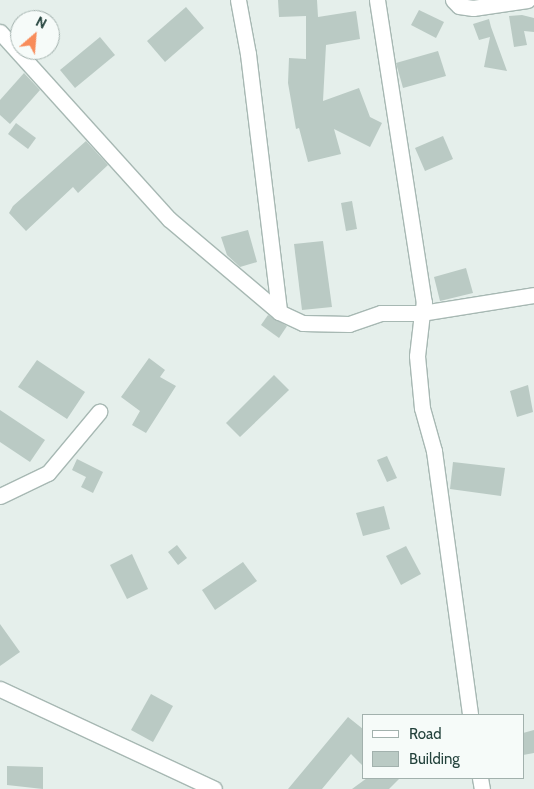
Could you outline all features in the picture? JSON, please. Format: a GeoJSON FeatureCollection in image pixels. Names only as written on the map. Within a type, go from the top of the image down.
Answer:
{"type":"FeatureCollection","features":[{"type":"Feature","properties":{"kind":"street"},"geometry":{"type":"LineString","coordinates":[[238,0],[248,54],[279,312]]}},
{"type":"Feature","properties":{"kind":"street"},"geometry":{"type":"LineString","coordinates":[[378,0],[424,302],[418,356],[422,408],[434,451],[470,714]]}},
{"type":"Feature","properties":{"kind":"street"},"geometry":{"type":"LineString","coordinates":[[453,0],[459,6],[474,8],[527,0]]}},
{"type":"Feature","properties":{"kind":"street"},"geometry":{"type":"LineString","coordinates":[[0,32],[169,219],[279,312],[303,323],[349,324],[381,312],[422,313],[534,295]]}},
{"type":"Feature","properties":{"kind":"street"},"geometry":{"type":"LineString","coordinates":[[0,496],[48,473],[99,412]]}},
{"type":"Feature","properties":{"kind":"street"},"geometry":{"type":"LineString","coordinates":[[0,689],[214,789]]}},
{"type":"Feature","properties":{"kind":"building"},"geometry":{"type":"Polygon","coordinates":[[[278,0],[317,0],[318,17],[356,11],[360,39],[326,45],[323,101],[359,88],[370,117],[382,123],[370,147],[334,129],[341,154],[308,162],[299,128],[296,129],[288,83],[289,58],[306,59],[306,16],[279,17],[278,0]]]}},
{"type":"Feature","properties":{"kind":"building"},"geometry":{"type":"Polygon","coordinates":[[[186,7],[204,28],[165,62],[147,41],[186,7]]]}},
{"type":"Feature","properties":{"kind":"building"},"geometry":{"type":"Polygon","coordinates":[[[419,10],[444,22],[436,38],[411,25],[419,10]]]}},
{"type":"Feature","properties":{"kind":"building"},"geometry":{"type":"Polygon","coordinates":[[[522,15],[534,18],[534,32],[524,31],[527,45],[514,47],[509,16],[522,15]]]}},
{"type":"Feature","properties":{"kind":"building"},"geometry":{"type":"Polygon","coordinates":[[[489,19],[507,71],[484,67],[490,37],[479,40],[473,24],[489,19]]]}},
{"type":"Feature","properties":{"kind":"building"},"geometry":{"type":"Polygon","coordinates":[[[100,37],[115,55],[75,88],[60,70],[100,37]]]}},
{"type":"Feature","properties":{"kind":"building"},"geometry":{"type":"Polygon","coordinates":[[[438,51],[446,76],[403,88],[396,63],[438,51]]]}},
{"type":"Feature","properties":{"kind":"building"},"geometry":{"type":"Polygon","coordinates":[[[24,73],[40,90],[10,124],[0,115],[0,100],[24,73]]]}},
{"type":"Feature","properties":{"kind":"building"},"geometry":{"type":"Polygon","coordinates":[[[16,123],[36,138],[28,149],[8,134],[16,123]]]}},
{"type":"Feature","properties":{"kind":"building"},"geometry":{"type":"Polygon","coordinates":[[[443,136],[453,159],[425,171],[415,148],[443,136]]]}},
{"type":"Feature","properties":{"kind":"building"},"geometry":{"type":"Polygon","coordinates":[[[86,141],[108,165],[78,193],[73,187],[26,231],[9,213],[13,206],[86,141]]]}},
{"type":"Feature","properties":{"kind":"building"},"geometry":{"type":"Polygon","coordinates":[[[352,201],[357,229],[346,231],[341,203],[352,201]]]}},
{"type":"Feature","properties":{"kind":"building"},"geometry":{"type":"Polygon","coordinates":[[[248,230],[257,262],[240,267],[227,255],[221,237],[248,230]]]}},
{"type":"Feature","properties":{"kind":"building"},"geometry":{"type":"Polygon","coordinates":[[[323,241],[332,307],[302,310],[294,244],[323,241]]]}},
{"type":"Feature","properties":{"kind":"building"},"geometry":{"type":"Polygon","coordinates":[[[466,268],[473,293],[440,301],[434,277],[466,268]]]}},
{"type":"Feature","properties":{"kind":"building"},"geometry":{"type":"Polygon","coordinates":[[[268,315],[287,326],[279,338],[261,325],[268,315]]]}},
{"type":"Feature","properties":{"kind":"building"},"geometry":{"type":"Polygon","coordinates":[[[149,358],[165,370],[160,377],[176,386],[146,433],[132,425],[140,411],[121,397],[149,358]]]}},
{"type":"Feature","properties":{"kind":"building"},"geometry":{"type":"Polygon","coordinates":[[[37,360],[85,392],[67,419],[18,387],[37,360]]]}},
{"type":"Feature","properties":{"kind":"building"},"geometry":{"type":"Polygon","coordinates":[[[274,375],[289,390],[240,437],[226,423],[274,375]]]}},
{"type":"Feature","properties":{"kind":"building"},"geometry":{"type":"Polygon","coordinates":[[[528,385],[533,412],[517,417],[510,391],[528,385]]]}},
{"type":"Feature","properties":{"kind":"building"},"geometry":{"type":"Polygon","coordinates":[[[0,410],[45,440],[30,462],[0,442],[0,410]]]}},
{"type":"Feature","properties":{"kind":"building"},"geometry":{"type":"Polygon","coordinates":[[[387,456],[397,478],[387,482],[377,460],[387,456]]]}},
{"type":"Feature","properties":{"kind":"building"},"geometry":{"type":"Polygon","coordinates":[[[77,459],[103,472],[93,493],[81,487],[86,477],[72,470],[77,459]]]}},
{"type":"Feature","properties":{"kind":"building"},"geometry":{"type":"Polygon","coordinates":[[[453,462],[505,468],[501,496],[450,489],[453,462]]]}},
{"type":"Feature","properties":{"kind":"building"},"geometry":{"type":"Polygon","coordinates":[[[384,506],[390,529],[363,536],[356,513],[384,506]]]}},
{"type":"Feature","properties":{"kind":"building"},"geometry":{"type":"Polygon","coordinates":[[[177,545],[187,558],[178,565],[168,552],[177,545]]]}},
{"type":"Feature","properties":{"kind":"building"},"geometry":{"type":"Polygon","coordinates":[[[406,546],[421,574],[401,585],[386,556],[406,546]]]}},
{"type":"Feature","properties":{"kind":"building"},"geometry":{"type":"Polygon","coordinates":[[[132,554],[148,589],[127,599],[110,565],[132,554]]]}},
{"type":"Feature","properties":{"kind":"building"},"geometry":{"type":"Polygon","coordinates":[[[243,562],[257,581],[215,610],[202,590],[243,562]]]}},
{"type":"Feature","properties":{"kind":"building"},"geometry":{"type":"Polygon","coordinates":[[[0,624],[20,652],[0,666],[0,624]]]}},
{"type":"Feature","properties":{"kind":"building"},"geometry":{"type":"Polygon","coordinates":[[[151,694],[173,706],[153,742],[131,730],[151,694]]]}},
{"type":"Feature","properties":{"kind":"building"},"geometry":{"type":"Polygon","coordinates":[[[348,717],[362,728],[362,765],[351,754],[322,789],[288,789],[348,717]]]}},
{"type":"Feature","properties":{"kind":"building"},"geometry":{"type":"Polygon","coordinates":[[[534,730],[534,753],[524,755],[524,733],[534,730]]]}},
{"type":"Feature","properties":{"kind":"building"},"geometry":{"type":"Polygon","coordinates":[[[7,766],[43,767],[43,789],[7,785],[7,766]]]}},
{"type":"Feature","properties":{"kind":"building"},"geometry":{"type":"Polygon","coordinates":[[[366,779],[399,779],[389,789],[352,789],[366,779]]]}}]}
